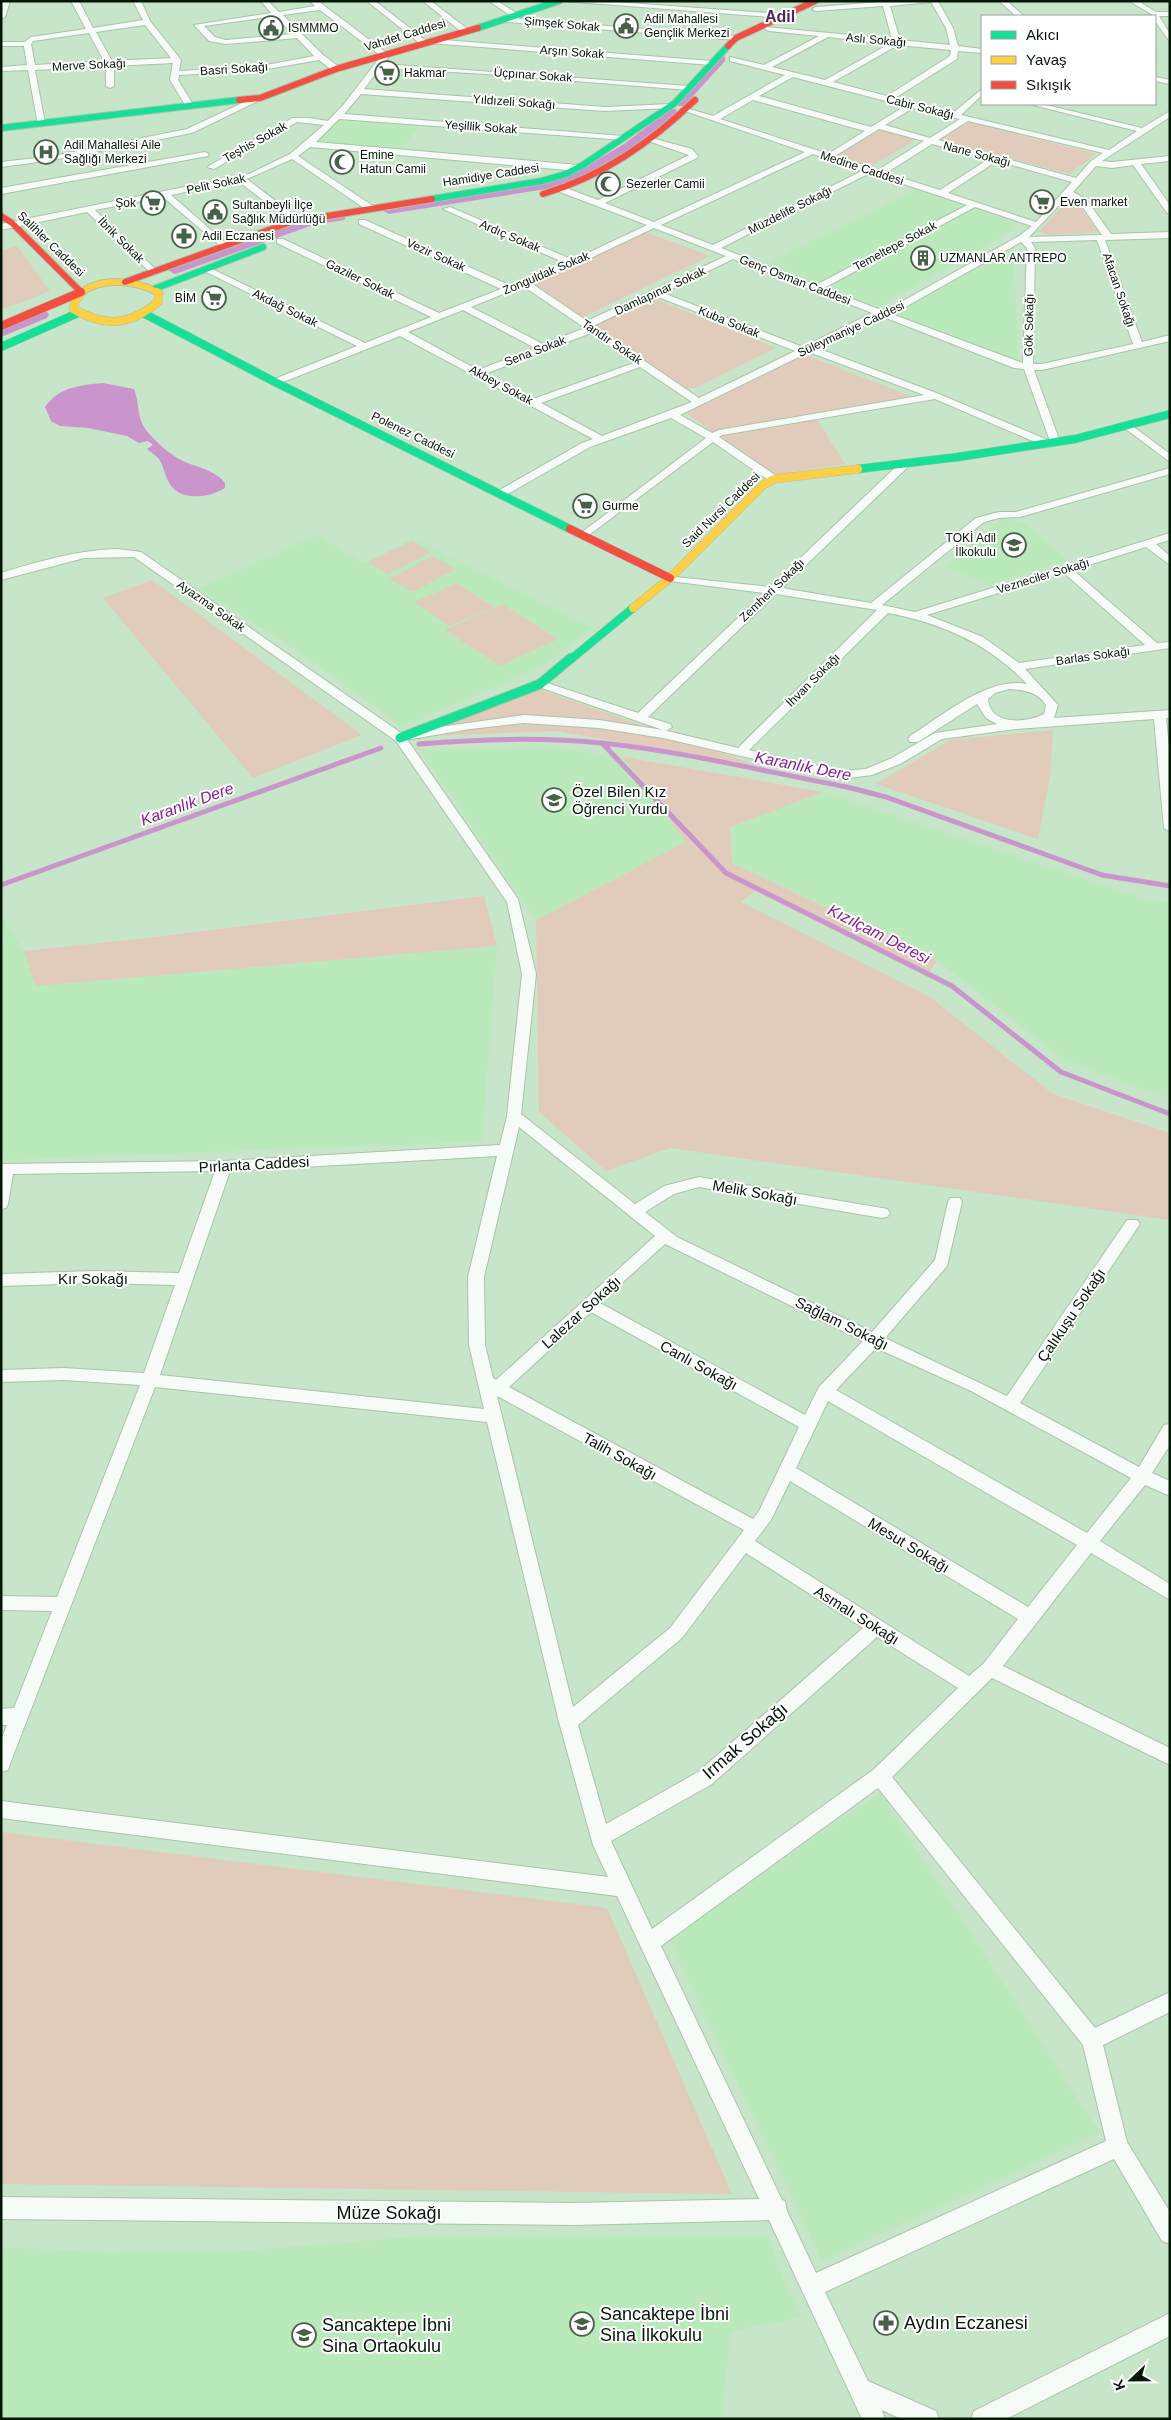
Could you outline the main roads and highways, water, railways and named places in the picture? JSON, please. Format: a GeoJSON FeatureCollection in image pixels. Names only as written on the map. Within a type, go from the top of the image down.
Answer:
{"type":"FeatureCollection","features":[{"type":"Feature","properties":{"kind":"waterway"},"geometry":{"type":"LineString","coordinates":[[680,104],[721,59]]}},
{"type":"Feature","properties":{"kind":"waterway"},"geometry":{"type":"LineString","coordinates":[[389,211],[546,186],[576,177],[628,146],[672,111]]}},
{"type":"Feature","properties":{"kind":"waterway"},"geometry":{"type":"LineString","coordinates":[[174,270],[311,222],[340,218]]}},
{"type":"Feature","properties":{"kind":"waterway"},"geometry":{"type":"LineString","coordinates":[[1,333],[43,315]]}},
{"type":"Feature","properties":{"kind":"waterway","name":"Karanlık Dere"},"geometry":{"type":"LineString","coordinates":[[419,744],[533,739],[602,743]]}},
{"type":"Feature","properties":{"kind":"waterway","name":"Karanlık Dere"},"geometry":{"type":"LineString","coordinates":[[602,743],[693,756],[847,787],[886,797],[1102,875],[1170,886]]}},
{"type":"Feature","properties":{"kind":"waterway","name":"Kızılçam Deresi"},"geometry":{"type":"LineString","coordinates":[[602,743],[726,873],[952,986],[1061,1072],[1170,1114]]}},
{"type":"Feature","properties":{"kind":"waterway","name":"Karanlık Dere"},"geometry":{"type":"LineString","coordinates":[[1,885],[381,748]]}},
{"type":"Feature","properties":{"kind":"place","name":"Adil Mahallesi Gençlik Merkezi"},"geometry":{"type":"Point","coordinates":[626,26]}},
{"type":"Feature","properties":{"kind":"place","name":"ISMMMO"},"geometry":{"type":"Point","coordinates":[271,28]}},
{"type":"Feature","properties":{"kind":"place","name":"Hakmar"},"geometry":{"type":"Point","coordinates":[387,73]}},
{"type":"Feature","properties":{"kind":"place","name":"Adil Mahallesi Aile Sağlığı Merkezi"},"geometry":{"type":"Point","coordinates":[46,152]}},
{"type":"Feature","properties":{"kind":"place","name":"Emine Hatun Camii"},"geometry":{"type":"Point","coordinates":[342,162]}},
{"type":"Feature","properties":{"kind":"place","name":"Sezerler Camii"},"geometry":{"type":"Point","coordinates":[608,184]}},
{"type":"Feature","properties":{"kind":"place","name":"Even market"},"geometry":{"type":"Point","coordinates":[1042,202]}},
{"type":"Feature","properties":{"kind":"place","name":"Şok"},"geometry":{"type":"Point","coordinates":[153,203]}},
{"type":"Feature","properties":{"kind":"place","name":"Sultanbeyli İlçe Sağlık Müdürlüğü"},"geometry":{"type":"Point","coordinates":[215,212]}},
{"type":"Feature","properties":{"kind":"place","name":"Adil Eczanesi"},"geometry":{"type":"Point","coordinates":[184,236]}},
{"type":"Feature","properties":{"kind":"place","name":"UZMANLAR ANTREPO"},"geometry":{"type":"Point","coordinates":[923,258]}},
{"type":"Feature","properties":{"kind":"place","name":"BİM"},"geometry":{"type":"Point","coordinates":[214,298]}},
{"type":"Feature","properties":{"kind":"place","name":"Gurme"},"geometry":{"type":"Point","coordinates":[585,506]}},
{"type":"Feature","properties":{"kind":"place","name":"TOKİ Adil İlkokulu"},"geometry":{"type":"Point","coordinates":[1014,545]}},
{"type":"Feature","properties":{"kind":"place","name":"Özel Bilen Kız Öğrenci Yurdu"},"geometry":{"type":"Point","coordinates":[554,800]}},
{"type":"Feature","properties":{"kind":"place","name":"Aydın Eczanesi"},"geometry":{"type":"Point","coordinates":[886,2323]}},
{"type":"Feature","properties":{"kind":"place","name":"Sancaktepe İbni Sina İlkokulu"},"geometry":{"type":"Point","coordinates":[582,2324]}},
{"type":"Feature","properties":{"kind":"place","name":"Sancaktepe İbni Sina Ortaokulu"},"geometry":{"type":"Point","coordinates":[304,2335]}},
{"type":"Feature","properties":{"kind":"district","name":"Adil"},"geometry":{"type":"Point","coordinates":[780,16]}}]}
